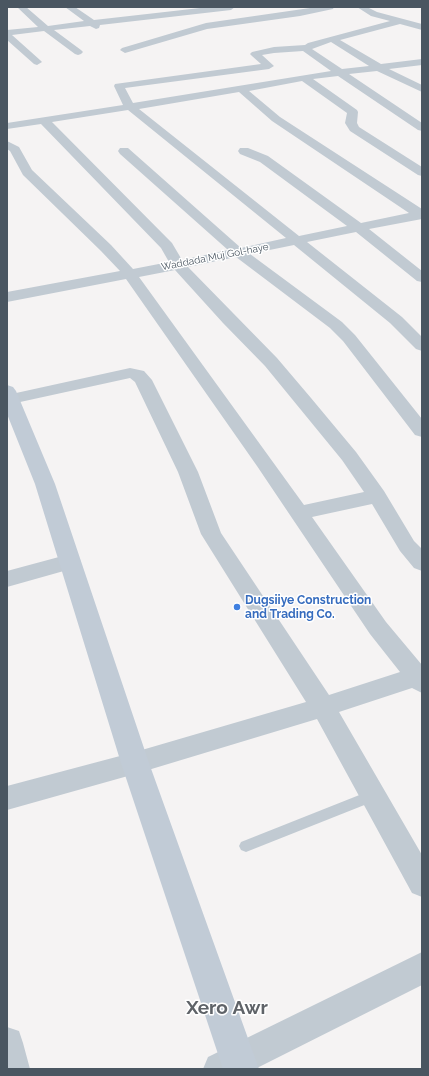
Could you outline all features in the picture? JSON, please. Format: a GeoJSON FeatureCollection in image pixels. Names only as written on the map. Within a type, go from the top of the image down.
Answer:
{"type":"FeatureCollection","features":[{"type":"Feature","properties":{"kind":"main road"},"geometry":{"type":"LineString","coordinates":[[9,395],[45,484],[233,1066]]}},
{"type":"Feature","properties":{"kind":"street"},"geometry":{"type":"LineString","coordinates":[[21,7],[45,28],[78,52]]}},
{"type":"Feature","properties":{"kind":"street"},"geometry":{"type":"LineString","coordinates":[[69,7],[104,32]]}},
{"type":"Feature","properties":{"kind":"street"},"geometry":{"type":"LineString","coordinates":[[7,34],[184,9],[231,7]]}},
{"type":"Feature","properties":{"kind":"street"},"geometry":{"type":"LineString","coordinates":[[125,50],[206,26],[300,13],[330,7]]}},
{"type":"Feature","properties":{"kind":"street"},"geometry":{"type":"LineString","coordinates":[[361,7],[374,14],[422,27]]}},
{"type":"Feature","properties":{"kind":"street"},"geometry":{"type":"LineString","coordinates":[[124,10],[135,17]]}},
{"type":"Feature","properties":{"kind":"street"},"geometry":{"type":"LineString","coordinates":[[400,21],[311,44],[307,48],[274,50],[255,54],[276,68],[300,78],[353,112],[351,124],[354,129],[422,172]]}},
{"type":"Feature","properties":{"kind":"street"},"geometry":{"type":"LineString","coordinates":[[7,34],[37,62]]}},
{"type":"Feature","properties":{"kind":"street"},"geometry":{"type":"LineString","coordinates":[[332,39],[378,67],[422,89]]}},
{"type":"Feature","properties":{"kind":"street"},"geometry":{"type":"LineString","coordinates":[[307,48],[307,50],[422,128]]}},
{"type":"Feature","properties":{"kind":"street"},"geometry":{"type":"LineString","coordinates":[[7,126],[241,89],[300,78],[422,62]]}},
{"type":"Feature","properties":{"kind":"street"},"geometry":{"type":"LineString","coordinates":[[276,68],[119,86],[129,106],[295,241],[396,320],[422,346]]}},
{"type":"Feature","properties":{"kind":"street"},"geometry":{"type":"LineString","coordinates":[[241,89],[276,119],[422,215]]}},
{"type":"Feature","properties":{"kind":"street"},"geometry":{"type":"LineString","coordinates":[[42,120],[167,246],[178,265],[229,320],[271,362],[349,456],[377,496],[408,546],[422,563]]}},
{"type":"Feature","properties":{"kind":"street"},"geometry":{"type":"LineString","coordinates":[[7,144],[15,150],[27,172],[106,248],[130,274],[299,513],[378,628],[421,678],[135,763],[7,798]]}},
{"type":"Feature","properties":{"kind":"street"},"geometry":{"type":"LineString","coordinates":[[124,151],[238,252],[336,325],[349,338],[422,431]]}},
{"type":"Feature","properties":{"kind":"street"},"geometry":{"type":"LineString","coordinates":[[244,151],[264,159],[359,228],[422,278]]}},
{"type":"Feature","properties":{"kind":"street","name":"Waddada Muj Gol-haye"},"geometry":{"type":"LineString","coordinates":[[7,297],[178,265],[422,215]]}},
{"type":"Feature","properties":{"kind":"street"},"geometry":{"type":"LineString","coordinates":[[9,395],[130,373],[138,375],[143,380],[188,472],[211,534],[323,707],[422,884]]}},
{"type":"Feature","properties":{"kind":"street"},"geometry":{"type":"LineString","coordinates":[[299,513],[377,496]]}},
{"type":"Feature","properties":{"kind":"street"},"geometry":{"type":"LineString","coordinates":[[7,579],[70,562]]}},
{"type":"Feature","properties":{"kind":"street"},"geometry":{"type":"LineString","coordinates":[[233,1066],[422,968]]}},
{"type":"Feature","properties":{"kind":"street"},"geometry":{"type":"LineString","coordinates":[[7,1043],[13,1069]]}},
{"type":"Feature","properties":{"kind":"lane"},"geometry":{"type":"LineString","coordinates":[[246,846],[372,796]]}},
{"type":"Feature","properties":{"kind":"place","name":"Dugsiiye Construction and Trading Co."},"geometry":{"type":"Point","coordinates":[237,607]}},
{"type":"Feature","properties":{"kind":"district","name":"Xero Awr"},"geometry":{"type":"Point","coordinates":[227,1008]}}]}
